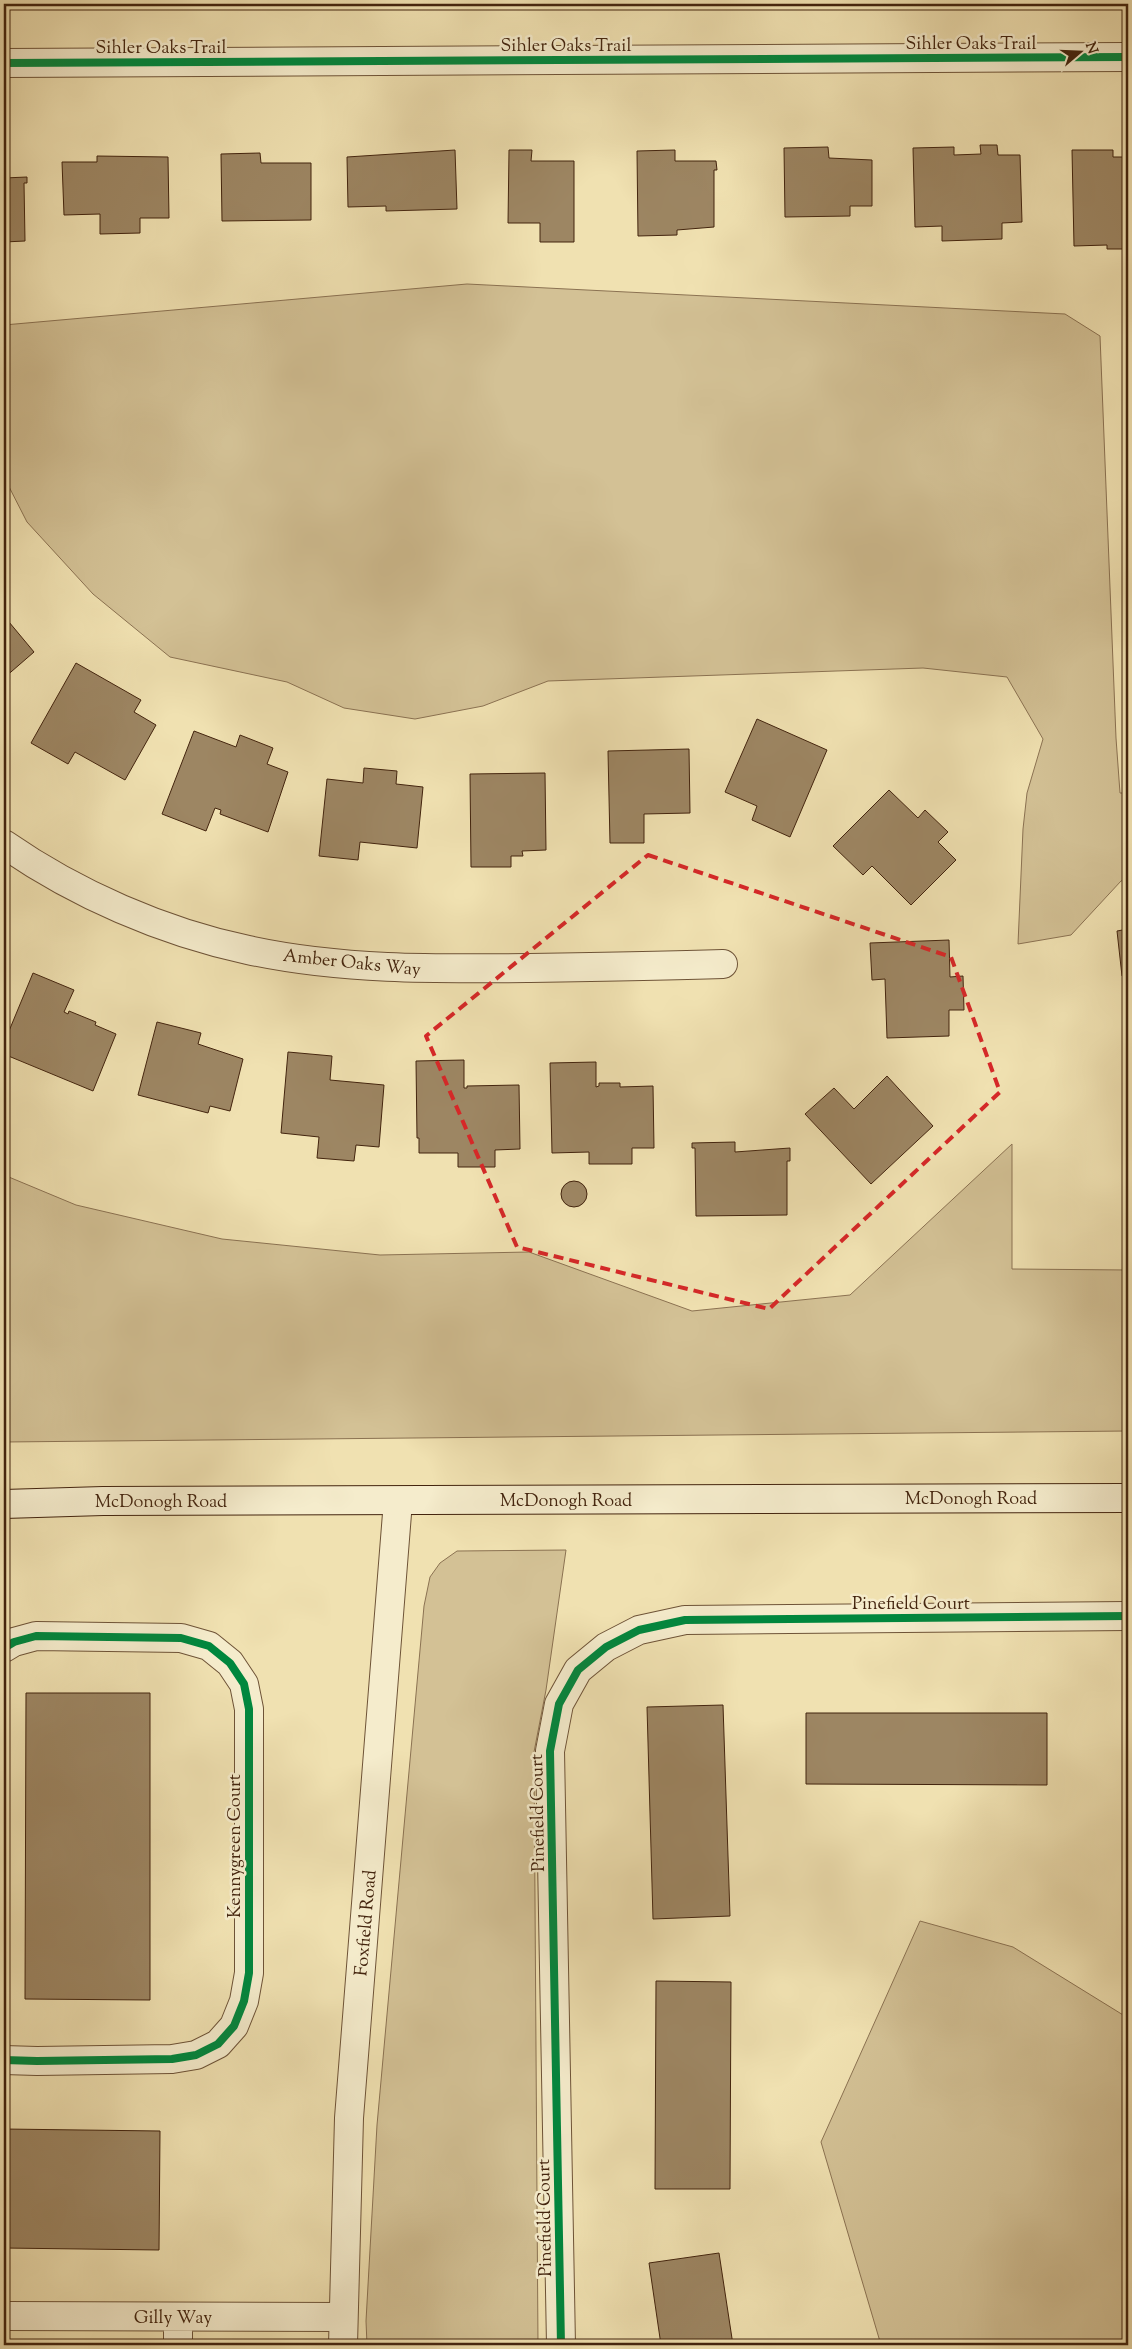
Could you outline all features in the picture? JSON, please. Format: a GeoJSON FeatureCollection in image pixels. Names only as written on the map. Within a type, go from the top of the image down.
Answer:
{"type":"FeatureCollection","features":[{"type":"Feature","properties":{"kind":"street","name":"Sihler Oaks Trail"},"geometry":{"type":"LineString","coordinates":[[4,63],[1128,57]]}},
{"type":"Feature","properties":{"kind":"street","name":"Amber Oaks Way"},"geometry":{"type":"LineString","coordinates":[[4,844],[90,895],[169,927],[248,950],[340,964],[432,970],[723,964]]}},
{"type":"Feature","properties":{"kind":"street","name":"McDonogh Road"},"geometry":{"type":"LineString","coordinates":[[4,1504],[103,1501],[1128,1498]]}},
{"type":"Feature","properties":{"kind":"street","name":"Foxfield Road"},"geometry":{"type":"LineString","coordinates":[[343,2345],[349,2118],[398,1501]]}},
{"type":"Feature","properties":{"kind":"street","name":"Pinefield Court"},"geometry":{"type":"LineString","coordinates":[[561,2345],[550,1750],[559,1704],[578,1670],[606,1647],[639,1630],[685,1620],[1128,1616]]}},
{"type":"Feature","properties":{"kind":"street","name":"Kennygreen Court"},"geometry":{"type":"LineString","coordinates":[[4,1648],[14,1642],[36,1636],[181,1638],[209,1646],[230,1663],[244,1684],[249,1708],[249,1973],[244,2001],[234,2026],[218,2044],[196,2055],[172,2059],[4,2060]]}},
{"type":"Feature","properties":{"kind":"street","name":"Gilly Way"},"geometry":{"type":"LineString","coordinates":[[4,2316],[343,2317]]}},
{"type":"Feature","properties":{"kind":"street"},"geometry":{"type":"LineString","coordinates":[[178,2318],[178,2345]]}},
{"type":"Feature","properties":{"kind":"highlighted area"},"geometry":{"type":"Polygon","coordinates":[[[648,855],[951,957],[1000,1092],[769,1309],[517,1247],[426,1036],[648,855]]]}},
{"type":"Feature","properties":{"kind":"shaded area"},"geometry":{"type":"Polygon","coordinates":[[[467,284],[1065,314],[1100,336],[1116,738],[1120,793],[1128,793],[1128,878],[1121,881],[1071,935],[1018,944],[1023,829],[1027,793],[1043,739],[1007,677],[923,668],[548,681],[483,706],[415,719],[344,708],[287,682],[170,657],[93,594],[27,522],[4,477],[4,325],[467,284]]]}},
{"type":"Feature","properties":{"kind":"shaded area"},"geometry":{"type":"Polygon","coordinates":[[[1012,1144],[1012,1269],[1128,1270],[1128,1431],[4,1442],[4,1175],[76,1205],[222,1239],[380,1255],[529,1252],[692,1311],[850,1295],[1012,1144]]]}},
{"type":"Feature","properties":{"kind":"shaded area"},"geometry":{"type":"Polygon","coordinates":[[[566,1550],[546,1690],[534,1752],[538,2345],[367,2345],[366,2321],[377,2125],[424,1606],[430,1577],[440,1563],[457,1551],[566,1550]]]}},
{"type":"Feature","properties":{"kind":"shaded area"},"geometry":{"type":"Polygon","coordinates":[[[920,1921],[1013,1947],[1128,2018],[1128,2345],[881,2345],[821,2142],[920,1921]]]}},
{"type":"Feature","properties":{"kind":"building"},"geometry":{"type":"Polygon","coordinates":[[[980,145],[997,145],[998,155],[1020,155],[1022,222],[1002,223],[1002,239],[942,241],[942,226],[915,227],[913,148],[954,147],[954,155],[981,154],[980,145]]]}},
{"type":"Feature","properties":{"kind":"building"},"geometry":{"type":"Polygon","coordinates":[[[828,147],[829,158],[872,160],[872,206],[850,206],[850,216],[785,217],[784,148],[828,147]]]}},
{"type":"Feature","properties":{"kind":"building"},"geometry":{"type":"Polygon","coordinates":[[[455,150],[457,209],[386,211],[386,206],[348,207],[347,157],[455,150]]]}},
{"type":"Feature","properties":{"kind":"building"},"geometry":{"type":"Polygon","coordinates":[[[509,150],[532,150],[531,161],[574,161],[574,242],[540,242],[540,223],[508,223],[509,150]]]}},
{"type":"Feature","properties":{"kind":"building"},"geometry":{"type":"Polygon","coordinates":[[[675,150],[675,161],[716,161],[717,170],[714,170],[714,227],[677,230],[677,235],[638,236],[637,151],[675,150]]]}},
{"type":"Feature","properties":{"kind":"building"},"geometry":{"type":"Polygon","coordinates":[[[1072,150],[1113,150],[1113,157],[1124,157],[1124,167],[1128,167],[1128,249],[1107,249],[1107,245],[1074,246],[1072,150]]]}},
{"type":"Feature","properties":{"kind":"building"},"geometry":{"type":"Polygon","coordinates":[[[260,153],[261,163],[311,163],[311,220],[222,221],[221,154],[260,153]]]}},
{"type":"Feature","properties":{"kind":"building"},"geometry":{"type":"Polygon","coordinates":[[[97,156],[168,157],[169,218],[140,218],[140,233],[100,234],[100,214],[64,215],[62,162],[97,162],[97,156]]]}},
{"type":"Feature","properties":{"kind":"building"},"geometry":{"type":"Polygon","coordinates":[[[27,177],[27,183],[24,183],[25,241],[4,242],[4,178],[27,177]]]}},
{"type":"Feature","properties":{"kind":"building"},"geometry":{"type":"Polygon","coordinates":[[[4,616],[34,652],[4,678],[4,616]]]}},
{"type":"Feature","properties":{"kind":"building"},"geometry":{"type":"Polygon","coordinates":[[[76,663],[141,700],[134,712],[156,725],[125,780],[75,752],[68,764],[31,743],[76,663]]]}},
{"type":"Feature","properties":{"kind":"building"},"geometry":{"type":"Polygon","coordinates":[[[757,719],[827,750],[790,837],[752,820],[757,806],[725,792],[757,719]]]}},
{"type":"Feature","properties":{"kind":"building"},"geometry":{"type":"Polygon","coordinates":[[[194,731],[236,747],[240,735],[273,748],[267,764],[288,772],[268,832],[220,814],[221,810],[215,808],[206,831],[162,814],[194,731]]]}},
{"type":"Feature","properties":{"kind":"building"},"geometry":{"type":"Polygon","coordinates":[[[689,749],[690,813],[644,814],[644,843],[610,843],[608,751],[689,749]]]}},
{"type":"Feature","properties":{"kind":"building"},"geometry":{"type":"Polygon","coordinates":[[[364,768],[397,771],[396,784],[423,787],[417,848],[360,842],[358,860],[319,856],[327,779],[363,783],[364,768]]]}},
{"type":"Feature","properties":{"kind":"building"},"geometry":{"type":"Polygon","coordinates":[[[545,773],[546,850],[522,851],[523,856],[511,856],[511,867],[471,867],[470,774],[545,773]]]}},
{"type":"Feature","properties":{"kind":"building"},"geometry":{"type":"Polygon","coordinates":[[[889,790],[918,818],[925,810],[948,832],[938,842],[956,860],[911,905],[872,866],[863,875],[833,846],[889,790]]]}},
{"type":"Feature","properties":{"kind":"building"},"geometry":{"type":"Polygon","coordinates":[[[1128,929],[1128,975],[1122,976],[1117,931],[1128,929]]]}},
{"type":"Feature","properties":{"kind":"building"},"geometry":{"type":"Polygon","coordinates":[[[949,940],[950,977],[963,976],[964,1010],[949,1010],[949,1036],[887,1038],[885,979],[872,980],[870,943],[949,940]]]}},
{"type":"Feature","properties":{"kind":"building"},"geometry":{"type":"Polygon","coordinates":[[[33,973],[74,990],[64,1012],[68,1014],[69,1011],[96,1022],[95,1025],[116,1034],[93,1091],[6,1055],[8,1052],[4,1050],[4,1043],[33,973]]]}},
{"type":"Feature","properties":{"kind":"building"},"geometry":{"type":"Polygon","coordinates":[[[157,1022],[201,1033],[198,1044],[243,1059],[230,1111],[210,1106],[208,1113],[138,1095],[157,1022]]]}},
{"type":"Feature","properties":{"kind":"building"},"geometry":{"type":"Polygon","coordinates":[[[288,1052],[332,1056],[330,1080],[384,1085],[379,1147],[356,1145],[354,1161],[317,1158],[319,1137],[281,1133],[288,1052]]]}},
{"type":"Feature","properties":{"kind":"building"},"geometry":{"type":"Polygon","coordinates":[[[464,1060],[464,1088],[467,1088],[467,1086],[519,1085],[520,1149],[495,1150],[495,1167],[458,1167],[458,1153],[419,1153],[419,1138],[417,1138],[416,1061],[464,1060]]]}},
{"type":"Feature","properties":{"kind":"building"},"geometry":{"type":"Polygon","coordinates":[[[596,1062],[596,1087],[599,1086],[599,1083],[620,1083],[620,1087],[653,1086],[654,1148],[632,1148],[632,1164],[589,1164],[589,1152],[552,1153],[550,1063],[596,1062]]]}},
{"type":"Feature","properties":{"kind":"building"},"geometry":{"type":"Polygon","coordinates":[[[887,1076],[933,1126],[871,1184],[805,1114],[834,1088],[854,1109],[887,1076]]]}},
{"type":"Feature","properties":{"kind":"building"},"geometry":{"type":"Polygon","coordinates":[[[735,1142],[735,1152],[790,1148],[790,1161],[787,1161],[787,1215],[696,1216],[695,1148],[692,1148],[692,1143],[735,1142]]]}},
{"type":"Feature","properties":{"kind":"building"},"geometry":{"type":"Polygon","coordinates":[[[574,1181],[583,1185],[587,1194],[583,1203],[574,1207],[565,1203],[561,1194],[565,1185],[574,1181]]]}},
{"type":"Feature","properties":{"kind":"building"},"geometry":{"type":"Polygon","coordinates":[[[26,1693],[150,1693],[150,2000],[25,1999],[26,1693]]]}},
{"type":"Feature","properties":{"kind":"building"},"geometry":{"type":"Polygon","coordinates":[[[723,1705],[730,1916],[653,1919],[647,1707],[723,1705]]]}},
{"type":"Feature","properties":{"kind":"building"},"geometry":{"type":"Polygon","coordinates":[[[806,1713],[1047,1713],[1047,1785],[806,1784],[806,1713]]]}},
{"type":"Feature","properties":{"kind":"building"},"geometry":{"type":"Polygon","coordinates":[[[656,1981],[731,1982],[730,2189],[655,2189],[656,1981]]]}},
{"type":"Feature","properties":{"kind":"building"},"geometry":{"type":"Polygon","coordinates":[[[4,2129],[160,2131],[159,2250],[4,2248],[4,2129]]]}},
{"type":"Feature","properties":{"kind":"building"},"geometry":{"type":"Polygon","coordinates":[[[719,2253],[733,2345],[661,2345],[649,2263],[719,2253]]]}},
{"type":"Feature","properties":{"kind":"cycle path"},"geometry":{"type":"LineString","coordinates":[[4,63],[1128,57]]}},
{"type":"Feature","properties":{"kind":"cycle path"},"geometry":{"type":"LineString","coordinates":[[561,2345],[550,1751],[559,1704],[578,1670],[606,1647],[639,1630],[685,1620],[1128,1616]]}},
{"type":"Feature","properties":{"kind":"cycle path"},"geometry":{"type":"LineString","coordinates":[[4,1648],[14,1642],[36,1636],[181,1638],[209,1646],[230,1663],[244,1684],[249,1709],[249,1973],[244,2001],[234,2026],[218,2044],[196,2055],[172,2059],[4,2060]]}}]}
